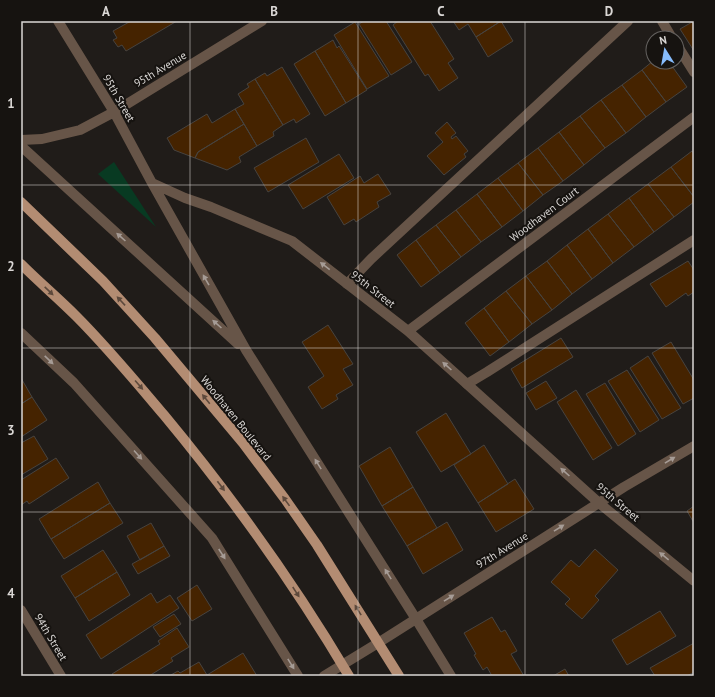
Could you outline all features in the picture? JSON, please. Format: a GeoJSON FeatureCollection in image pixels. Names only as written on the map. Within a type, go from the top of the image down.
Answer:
{"type":"FeatureCollection","features":[{"type":"Feature","properties":{"kind":"main road","name":"Woodhaven Boulevard"},"geometry":{"type":"LineString","coordinates":[[21,202],[102,281],[150,332],[243,443],[317,545],[399,676]]}},
{"type":"Feature","properties":{"kind":"main road"},"geometry":{"type":"LineString","coordinates":[[21,264],[76,317],[139,385],[192,449],[222,487],[268,551],[350,676]]}},
{"type":"Feature","properties":{"kind":"street","name":"95th Street"},"geometry":{"type":"LineString","coordinates":[[58,21],[114,112],[152,183],[185,198],[211,207],[292,241],[408,331],[599,503],[694,581]]}},
{"type":"Feature","properties":{"kind":"street","name":"95th Avenue"},"geometry":{"type":"LineString","coordinates":[[21,140],[42,139],[80,130],[114,112],[262,21]]}},
{"type":"Feature","properties":{"kind":"street"},"geometry":{"type":"LineString","coordinates":[[347,284],[371,259],[628,21]]}},
{"type":"Feature","properties":{"kind":"street"},"geometry":{"type":"LineString","coordinates":[[662,21],[667,30]]}},
{"type":"Feature","properties":{"kind":"street"},"geometry":{"type":"LineString","coordinates":[[685,58],[694,72]]}},
{"type":"Feature","properties":{"kind":"street","name":"Woodhaven Court"},"geometry":{"type":"LineString","coordinates":[[408,331],[694,117]]}},
{"type":"Feature","properties":{"kind":"street"},"geometry":{"type":"LineString","coordinates":[[21,146],[246,350]]}},
{"type":"Feature","properties":{"kind":"street"},"geometry":{"type":"LineString","coordinates":[[152,183],[246,350],[451,676]]}},
{"type":"Feature","properties":{"kind":"street"},"geometry":{"type":"LineString","coordinates":[[466,384],[494,368],[694,240]]}},
{"type":"Feature","properties":{"kind":"street"},"geometry":{"type":"LineString","coordinates":[[21,333],[74,383],[212,538],[298,676]]}},
{"type":"Feature","properties":{"kind":"street","name":"97th Avenue"},"geometry":{"type":"LineString","coordinates":[[324,676],[599,503],[694,446]]}},
{"type":"Feature","properties":{"kind":"street","name":"94th Street"},"geometry":{"type":"LineString","coordinates":[[21,610],[61,676]]}},
{"type":"Feature","properties":{"kind":"green space"},"geometry":{"type":"Polygon","coordinates":[[[114,162],[156,227],[98,174],[114,162]]]}},
{"type":"Feature","properties":{"kind":"building"},"geometry":{"type":"Polygon","coordinates":[[[131,21],[177,21],[126,51],[122,45],[118,47],[113,40],[117,38],[113,31],[131,21]]]}},
{"type":"Feature","properties":{"kind":"building"},"geometry":{"type":"Polygon","coordinates":[[[364,21],[386,21],[412,62],[391,75],[359,24],[364,21]]]}},
{"type":"Feature","properties":{"kind":"building"},"geometry":{"type":"Polygon","coordinates":[[[398,21],[430,21],[454,59],[448,63],[458,78],[439,91],[428,74],[425,76],[393,25],[398,21]]]}},
{"type":"Feature","properties":{"kind":"building"},"geometry":{"type":"Polygon","coordinates":[[[453,21],[501,21],[476,37],[468,24],[459,30],[453,21]]]}},
{"type":"Feature","properties":{"kind":"building"},"geometry":{"type":"Polygon","coordinates":[[[501,21],[513,41],[488,57],[476,37],[501,21]]]}},
{"type":"Feature","properties":{"kind":"building"},"geometry":{"type":"Polygon","coordinates":[[[694,21],[694,51],[685,37],[685,30],[680,29],[694,21]]]}},
{"type":"Feature","properties":{"kind":"building"},"geometry":{"type":"Polygon","coordinates":[[[355,22],[389,76],[367,89],[334,35],[355,22]]]}},
{"type":"Feature","properties":{"kind":"building"},"geometry":{"type":"Polygon","coordinates":[[[333,40],[337,48],[339,46],[367,90],[346,103],[315,51],[333,40]]]}},
{"type":"Feature","properties":{"kind":"building"},"geometry":{"type":"Polygon","coordinates":[[[315,51],[346,103],[325,116],[294,64],[315,51]]]}},
{"type":"Feature","properties":{"kind":"building"},"geometry":{"type":"Polygon","coordinates":[[[282,67],[310,114],[296,123],[294,119],[283,125],[255,79],[265,73],[267,76],[282,67]]]}},
{"type":"Feature","properties":{"kind":"building"},"geometry":{"type":"Polygon","coordinates":[[[645,68],[645,70],[675,70],[687,87],[666,102],[642,70],[645,68]]]}},
{"type":"Feature","properties":{"kind":"building"},"geometry":{"type":"Polygon","coordinates":[[[642,70],[666,102],[646,117],[622,85],[642,70]]]}},
{"type":"Feature","properties":{"kind":"building"},"geometry":{"type":"Polygon","coordinates":[[[255,79],[283,125],[273,132],[274,136],[257,146],[235,109],[244,104],[238,94],[249,87],[247,84],[255,79]]]}},
{"type":"Feature","properties":{"kind":"building"},"geometry":{"type":"Polygon","coordinates":[[[622,85],[646,117],[626,133],[601,100],[622,85]]]}},
{"type":"Feature","properties":{"kind":"building"},"geometry":{"type":"Polygon","coordinates":[[[601,100],[626,133],[605,148],[580,116],[601,100]]]}},
{"type":"Feature","properties":{"kind":"building"},"geometry":{"type":"Polygon","coordinates":[[[235,109],[244,124],[198,152],[195,158],[174,150],[167,138],[207,114],[212,123],[235,109]]]}},
{"type":"Feature","properties":{"kind":"building"},"geometry":{"type":"Polygon","coordinates":[[[580,116],[605,148],[584,165],[559,132],[580,116]]]}},
{"type":"Feature","properties":{"kind":"building"},"geometry":{"type":"Polygon","coordinates":[[[447,122],[456,133],[451,137],[452,139],[456,136],[468,151],[464,154],[466,157],[444,175],[427,156],[443,142],[435,133],[447,122]]]}},
{"type":"Feature","properties":{"kind":"building"},"geometry":{"type":"Polygon","coordinates":[[[244,124],[257,146],[239,157],[241,162],[227,170],[195,158],[198,152],[244,124]]]}},
{"type":"Feature","properties":{"kind":"building"},"geometry":{"type":"Polygon","coordinates":[[[559,132],[584,165],[563,181],[538,148],[559,132]]]}},
{"type":"Feature","properties":{"kind":"building"},"geometry":{"type":"Polygon","coordinates":[[[306,138],[319,162],[268,192],[254,168],[306,138]]]}},
{"type":"Feature","properties":{"kind":"building"},"geometry":{"type":"Polygon","coordinates":[[[538,148],[563,181],[543,195],[518,163],[538,148]]]}},
{"type":"Feature","properties":{"kind":"building"},"geometry":{"type":"Polygon","coordinates":[[[692,151],[694,154],[694,197],[671,167],[692,151]]]}},
{"type":"Feature","properties":{"kind":"building"},"geometry":{"type":"Polygon","coordinates":[[[339,154],[354,178],[303,209],[288,185],[339,154]]]}},
{"type":"Feature","properties":{"kind":"building"},"geometry":{"type":"Polygon","coordinates":[[[518,163],[543,195],[523,211],[498,178],[518,163]]]}},
{"type":"Feature","properties":{"kind":"building"},"geometry":{"type":"Polygon","coordinates":[[[671,167],[694,197],[694,202],[674,217],[648,184],[671,167]]]}},
{"type":"Feature","properties":{"kind":"building"},"geometry":{"type":"Polygon","coordinates":[[[378,174],[391,194],[377,202],[379,207],[356,222],[354,219],[344,225],[327,197],[360,176],[364,183],[378,174]]]}},
{"type":"Feature","properties":{"kind":"building"},"geometry":{"type":"Polygon","coordinates":[[[498,178],[523,211],[502,227],[477,194],[498,178]]]}},
{"type":"Feature","properties":{"kind":"building"},"geometry":{"type":"Polygon","coordinates":[[[648,184],[674,217],[654,232],[629,198],[648,184]]]}},
{"type":"Feature","properties":{"kind":"building"},"geometry":{"type":"Polygon","coordinates":[[[477,194],[502,227],[481,242],[456,210],[477,194]]]}},
{"type":"Feature","properties":{"kind":"building"},"geometry":{"type":"Polygon","coordinates":[[[629,198],[654,232],[634,247],[608,214],[629,198]]]}},
{"type":"Feature","properties":{"kind":"building"},"geometry":{"type":"Polygon","coordinates":[[[456,210],[481,242],[461,257],[436,225],[456,210]]]}},
{"type":"Feature","properties":{"kind":"building"},"geometry":{"type":"Polygon","coordinates":[[[608,214],[634,247],[613,263],[588,229],[608,214]]]}},
{"type":"Feature","properties":{"kind":"building"},"geometry":{"type":"Polygon","coordinates":[[[436,225],[461,257],[440,273],[416,240],[436,225]]]}},
{"type":"Feature","properties":{"kind":"building"},"geometry":{"type":"Polygon","coordinates":[[[588,229],[613,263],[592,279],[567,245],[588,229]]]}},
{"type":"Feature","properties":{"kind":"building"},"geometry":{"type":"Polygon","coordinates":[[[416,240],[440,273],[421,287],[397,255],[416,240]]]}},
{"type":"Feature","properties":{"kind":"building"},"geometry":{"type":"Polygon","coordinates":[[[567,245],[592,279],[572,294],[547,261],[567,245]]]}},
{"type":"Feature","properties":{"kind":"building"},"geometry":{"type":"Polygon","coordinates":[[[547,261],[572,294],[552,310],[526,276],[547,261]]]}},
{"type":"Feature","properties":{"kind":"building"},"geometry":{"type":"Polygon","coordinates":[[[688,261],[694,270],[694,292],[688,296],[686,293],[666,307],[650,284],[688,261]]]}},
{"type":"Feature","properties":{"kind":"building"},"geometry":{"type":"Polygon","coordinates":[[[526,276],[552,310],[532,324],[506,291],[526,276]]]}},
{"type":"Feature","properties":{"kind":"building"},"geometry":{"type":"Polygon","coordinates":[[[506,291],[532,324],[509,342],[484,308],[506,291]]]}},
{"type":"Feature","properties":{"kind":"building"},"geometry":{"type":"Polygon","coordinates":[[[484,308],[509,342],[490,356],[465,323],[484,308]]]}},
{"type":"Feature","properties":{"kind":"building"},"geometry":{"type":"Polygon","coordinates":[[[328,325],[353,364],[343,369],[353,385],[336,395],[338,399],[322,409],[308,387],[324,376],[302,342],[328,325]]]}},
{"type":"Feature","properties":{"kind":"building"},"geometry":{"type":"Polygon","coordinates":[[[561,338],[573,357],[522,388],[511,369],[561,338]]]}},
{"type":"Feature","properties":{"kind":"building"},"geometry":{"type":"Polygon","coordinates":[[[671,342],[694,380],[694,398],[683,404],[652,353],[671,342]]]}},
{"type":"Feature","properties":{"kind":"building"},"geometry":{"type":"Polygon","coordinates":[[[648,356],[681,408],[662,419],[630,368],[648,356]]]}},
{"type":"Feature","properties":{"kind":"building"},"geometry":{"type":"Polygon","coordinates":[[[627,370],[659,420],[640,432],[608,381],[627,370]]]}},
{"type":"Feature","properties":{"kind":"building"},"geometry":{"type":"Polygon","coordinates":[[[21,378],[32,397],[21,404],[21,378]]]}},
{"type":"Feature","properties":{"kind":"building"},"geometry":{"type":"Polygon","coordinates":[[[546,381],[557,398],[536,410],[526,393],[546,381]]]}},
{"type":"Feature","properties":{"kind":"building"},"geometry":{"type":"Polygon","coordinates":[[[605,383],[636,434],[618,446],[586,394],[605,383]]]}},
{"type":"Feature","properties":{"kind":"building"},"geometry":{"type":"Polygon","coordinates":[[[576,390],[612,448],[593,460],[557,402],[576,390]]]}},
{"type":"Feature","properties":{"kind":"building"},"geometry":{"type":"Polygon","coordinates":[[[32,397],[47,420],[21,437],[21,404],[32,397]]]}},
{"type":"Feature","properties":{"kind":"building"},"geometry":{"type":"Polygon","coordinates":[[[446,413],[471,454],[441,472],[416,432],[446,413]]]}},
{"type":"Feature","properties":{"kind":"building"},"geometry":{"type":"Polygon","coordinates":[[[34,436],[48,459],[21,475],[21,443],[34,436]]]}},
{"type":"Feature","properties":{"kind":"building"},"geometry":{"type":"Polygon","coordinates":[[[484,445],[508,484],[478,503],[454,465],[484,445]]]}},
{"type":"Feature","properties":{"kind":"building"},"geometry":{"type":"Polygon","coordinates":[[[390,447],[413,487],[382,506],[359,466],[390,447]]]}},
{"type":"Feature","properties":{"kind":"building"},"geometry":{"type":"Polygon","coordinates":[[[56,458],[69,478],[29,504],[27,501],[21,505],[21,480],[56,458]]]}},
{"type":"Feature","properties":{"kind":"building"},"geometry":{"type":"Polygon","coordinates":[[[515,479],[534,509],[496,532],[478,503],[515,479]]]}},
{"type":"Feature","properties":{"kind":"building"},"geometry":{"type":"Polygon","coordinates":[[[98,482],[110,503],[51,539],[39,519],[98,482]]]}},
{"type":"Feature","properties":{"kind":"building"},"geometry":{"type":"Polygon","coordinates":[[[413,487],[437,528],[407,546],[382,506],[413,487]]]}},
{"type":"Feature","properties":{"kind":"building"},"geometry":{"type":"Polygon","coordinates":[[[110,503],[123,523],[64,559],[51,539],[110,503]]]}},
{"type":"Feature","properties":{"kind":"building"},"geometry":{"type":"Polygon","coordinates":[[[694,506],[694,523],[687,511],[694,506]]]}},
{"type":"Feature","properties":{"kind":"building"},"geometry":{"type":"Polygon","coordinates":[[[447,522],[463,550],[423,574],[407,546],[447,522]]]}},
{"type":"Feature","properties":{"kind":"building"},"geometry":{"type":"Polygon","coordinates":[[[151,523],[164,546],[140,560],[127,536],[151,523]]]}},
{"type":"Feature","properties":{"kind":"building"},"geometry":{"type":"Polygon","coordinates":[[[164,546],[170,556],[138,574],[132,564],[164,546]]]}},
{"type":"Feature","properties":{"kind":"building"},"geometry":{"type":"Polygon","coordinates":[[[595,549],[618,570],[595,596],[599,600],[582,619],[565,604],[570,599],[551,582],[571,560],[579,567],[595,549]]]}},
{"type":"Feature","properties":{"kind":"building"},"geometry":{"type":"Polygon","coordinates":[[[103,550],[117,572],[75,598],[61,576],[103,550]]]}},
{"type":"Feature","properties":{"kind":"building"},"geometry":{"type":"Polygon","coordinates":[[[117,572],[130,595],[89,621],[75,598],[117,572]]]}},
{"type":"Feature","properties":{"kind":"building"},"geometry":{"type":"Polygon","coordinates":[[[197,585],[212,609],[192,621],[177,598],[197,585]]]}},
{"type":"Feature","properties":{"kind":"building"},"geometry":{"type":"Polygon","coordinates":[[[151,593],[157,603],[170,595],[179,608],[101,659],[86,635],[151,593]]]}},
{"type":"Feature","properties":{"kind":"building"},"geometry":{"type":"Polygon","coordinates":[[[660,611],[676,636],[627,665],[612,640],[660,611]]]}},
{"type":"Feature","properties":{"kind":"building"},"geometry":{"type":"Polygon","coordinates":[[[174,614],[181,624],[160,637],[153,627],[174,614]]]}},
{"type":"Feature","properties":{"kind":"building"},"geometry":{"type":"Polygon","coordinates":[[[492,617],[501,632],[505,630],[517,651],[511,654],[524,676],[492,676],[487,667],[483,670],[474,655],[476,654],[464,633],[492,617]]]}},
{"type":"Feature","properties":{"kind":"building"},"geometry":{"type":"Polygon","coordinates":[[[177,628],[189,647],[171,658],[173,661],[149,676],[113,676],[112,674],[160,644],[158,641],[177,628]]]}},
{"type":"Feature","properties":{"kind":"building"},"geometry":{"type":"Polygon","coordinates":[[[694,643],[694,672],[687,676],[655,676],[650,668],[694,643]]]}},
{"type":"Feature","properties":{"kind":"building"},"geometry":{"type":"Polygon","coordinates":[[[243,653],[257,676],[206,676],[207,675],[243,653]]]}},
{"type":"Feature","properties":{"kind":"building"},"geometry":{"type":"Polygon","coordinates":[[[199,662],[207,675],[206,676],[169,676],[178,671],[180,673],[199,662]]]}},
{"type":"Feature","properties":{"kind":"building"},"geometry":{"type":"Polygon","coordinates":[[[565,669],[569,676],[553,676],[565,669]]]}}]}
